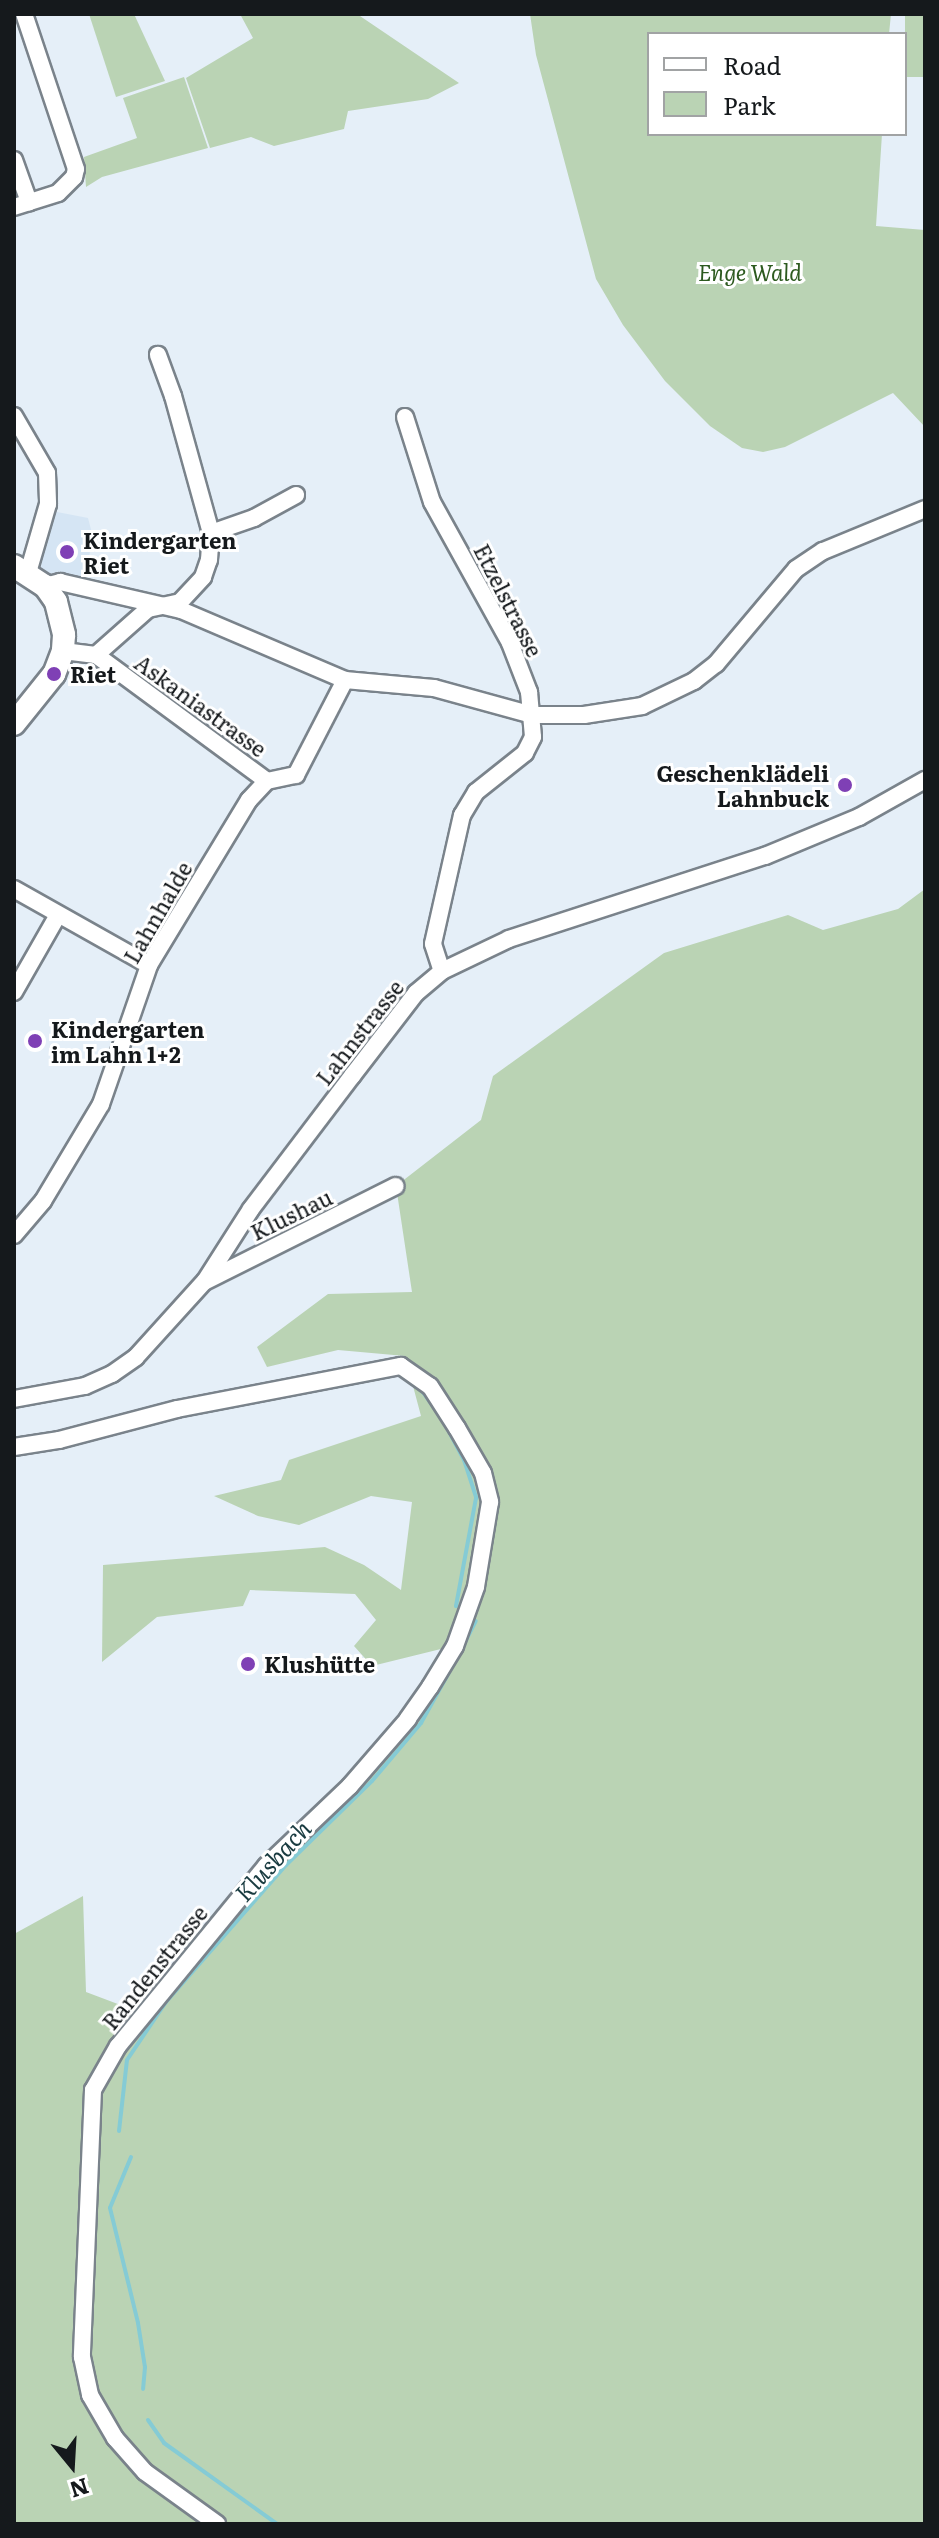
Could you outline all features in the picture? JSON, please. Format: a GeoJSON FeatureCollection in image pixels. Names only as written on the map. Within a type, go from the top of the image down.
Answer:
{"type":"FeatureCollection","features":[{"type":"Feature","properties":{"kind":"street"},"geometry":{"type":"LineString","coordinates":[[14,160],[21,205],[58,193],[74,177],[76,169],[24,14]]}},
{"type":"Feature","properties":{"kind":"street"},"geometry":{"type":"LineString","coordinates":[[96,655],[148,609],[180,602],[203,577],[209,560],[211,533],[176,404],[158,355]]}},
{"type":"Feature","properties":{"kind":"street","name":"Etzelstrasse"},"geometry":{"type":"LineString","coordinates":[[405,417],[432,502],[510,643],[529,692],[532,715],[533,737],[525,753],[476,792],[462,815],[433,944],[442,971]]}},
{"type":"Feature","properties":{"kind":"street"},"geometry":{"type":"LineString","coordinates":[[18,420],[47,473],[48,504],[29,575]]}},
{"type":"Feature","properties":{"kind":"street"},"geometry":{"type":"LineString","coordinates":[[211,533],[254,518],[296,495]]}},
{"type":"Feature","properties":{"kind":"street"},"geometry":{"type":"LineString","coordinates":[[29,575],[164,606],[345,680],[434,688],[532,715],[623,711],[694,681],[716,664],[796,569],[823,551],[925,509]]}},
{"type":"Feature","properties":{"kind":"street"},"geometry":{"type":"LineString","coordinates":[[14,724],[54,674],[63,651],[62,618],[29,575]]}},
{"type":"Feature","properties":{"kind":"street","name":"Askaniastrasse"},"geometry":{"type":"LineString","coordinates":[[63,651],[96,655],[267,781]]}},
{"type":"Feature","properties":{"kind":"street","name":"Lahnhalde"},"geometry":{"type":"LineString","coordinates":[[14,1235],[43,1201],[101,1104],[149,965],[249,800],[267,781],[296,775],[345,680]]}},
{"type":"Feature","properties":{"kind":"street","name":"Lahnstrasse"},"geometry":{"type":"LineString","coordinates":[[14,1399],[57,1393],[112,1374],[136,1357],[205,1281],[251,1209],[352,1076],[416,993],[442,971],[509,939],[765,856],[859,817],[925,780]]}},
{"type":"Feature","properties":{"kind":"street"},"geometry":{"type":"LineString","coordinates":[[14,889],[149,965]]}},
{"type":"Feature","properties":{"kind":"street"},"geometry":{"type":"LineString","coordinates":[[14,992],[58,915]]}},
{"type":"Feature","properties":{"kind":"street","name":"Klushau"},"geometry":{"type":"LineString","coordinates":[[205,1281],[396,1186]]}},
{"type":"Feature","properties":{"kind":"street","name":"Randenstrasse"},"geometry":{"type":"LineString","coordinates":[[14,1447],[59,1440],[177,1409],[401,1366],[430,1386],[483,1473],[490,1502],[476,1587],[455,1646],[430,1687],[408,1719],[350,1786],[257,1876],[118,2046],[93,2090],[82,2357],[90,2395],[115,2438],[145,2472],[217,2524]]}},
{"type":"Feature","properties":{"kind":"shaded area","name":"Kindergarten Riet"},"geometry":{"type":"Polygon","coordinates":[[[52,511],[88,518],[93,537],[84,581],[51,574],[41,567],[52,511]]]}},
{"type":"Feature","properties":{"kind":"green space"},"geometry":{"type":"Polygon","coordinates":[[[89,14],[134,14],[165,81],[116,97],[89,14]]]}},
{"type":"Feature","properties":{"kind":"green space"},"geometry":{"type":"Polygon","coordinates":[[[240,14],[357,14],[459,83],[428,99],[348,111],[344,129],[274,146],[251,137],[210,148],[186,78],[253,38],[240,14]]]}},
{"type":"Feature","properties":{"kind":"green space","name":"Enge Wald"},"geometry":{"type":"Polygon","coordinates":[[[530,14],[891,14],[889,32],[647,32],[647,136],[882,136],[876,226],[925,230],[925,427],[893,393],[785,447],[763,452],[742,448],[710,426],[665,381],[623,325],[596,279],[536,55],[530,14]]]}},
{"type":"Feature","properties":{"kind":"green space"},"geometry":{"type":"Polygon","coordinates":[[[905,14],[925,14],[925,77],[907,77],[905,14]]]}},
{"type":"Feature","properties":{"kind":"green space"},"geometry":{"type":"Polygon","coordinates":[[[184,77],[208,148],[102,177],[86,187],[84,157],[137,138],[123,98],[184,77]]]}},
{"type":"Feature","properties":{"kind":"green space"},"geometry":{"type":"Polygon","coordinates":[[[925,889],[925,2524],[14,2524],[14,1934],[83,1896],[86,1992],[147,2015],[223,1917],[350,1786],[453,1646],[372,1666],[354,1646],[376,1620],[355,1594],[250,1590],[243,1606],[157,1617],[102,1662],[103,1565],[325,1547],[364,1565],[401,1590],[412,1502],[371,1496],[299,1525],[258,1516],[214,1496],[281,1480],[289,1460],[421,1416],[405,1356],[338,1350],[267,1367],[257,1347],[328,1294],[412,1292],[396,1186],[481,1120],[493,1076],[664,953],[788,915],[823,930],[898,909],[925,889]]]}},
{"type":"Feature","properties":{"kind":"waterway","name":"Klusbach"},"geometry":{"type":"LineString","coordinates":[[410,1382],[423,1392],[445,1424],[464,1460],[476,1498],[456,1606]]}},
{"type":"Feature","properties":{"kind":"waterway","name":"Klusbach"},"geometry":{"type":"LineString","coordinates":[[463,1646],[476,1621]]}},
{"type":"Feature","properties":{"kind":"waterway","name":"Klusbach"},"geometry":{"type":"LineString","coordinates":[[119,2131],[127,2060],[166,2002],[286,1865],[372,1781],[421,1723],[453,1665]]}},
{"type":"Feature","properties":{"kind":"waterway","name":"Klusbach"},"geometry":{"type":"LineString","coordinates":[[131,2157],[110,2208],[138,2323],[145,2367],[143,2389]]}},
{"type":"Feature","properties":{"kind":"waterway","name":"Klusbach"},"geometry":{"type":"LineString","coordinates":[[148,2420],[164,2443],[277,2524]]}},
{"type":"Feature","properties":{"kind":"place","name":"Kindergarten Riet"},"geometry":{"type":"Point","coordinates":[67,552]}},
{"type":"Feature","properties":{"kind":"place","name":"Riet"},"geometry":{"type":"Point","coordinates":[54,674]}},
{"type":"Feature","properties":{"kind":"place","name":"Geschenklädeli Lahnbuck"},"geometry":{"type":"Point","coordinates":[845,785]}},
{"type":"Feature","properties":{"kind":"place","name":"Kindergarten im Lahn 1+2"},"geometry":{"type":"Point","coordinates":[35,1041]}},
{"type":"Feature","properties":{"kind":"place","name":"Klushütte"},"geometry":{"type":"Point","coordinates":[248,1664]}}]}
